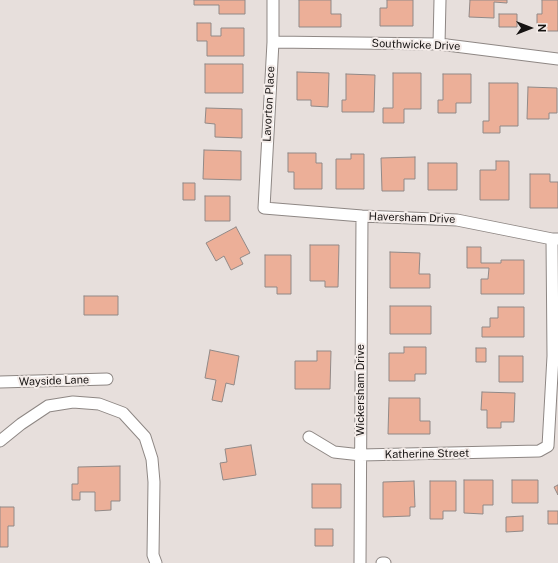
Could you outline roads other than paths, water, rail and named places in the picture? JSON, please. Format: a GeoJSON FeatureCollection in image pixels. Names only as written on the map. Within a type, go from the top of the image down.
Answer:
{"type":"FeatureCollection","features":[{"type":"Feature","properties":{"kind":"street","name":"Lavorton Place"},"geometry":{"type":"LineString","coordinates":[[264,208],[273,42],[273,0]]}},
{"type":"Feature","properties":{"kind":"street"},"geometry":{"type":"LineString","coordinates":[[439,44],[440,0]]}},
{"type":"Feature","properties":{"kind":"street","name":"Southwicke Drive"},"geometry":{"type":"LineString","coordinates":[[273,42],[439,44],[558,59]]}},
{"type":"Feature","properties":{"kind":"street","name":"Haversham Drive"},"geometry":{"type":"LineString","coordinates":[[264,208],[362,216],[457,220],[555,239]]}},
{"type":"Feature","properties":{"kind":"street","name":"Wickersham Drive"},"geometry":{"type":"LineString","coordinates":[[360,563],[362,216]]}},
{"type":"Feature","properties":{"kind":"street","name":"Katherine Street"},"geometry":{"type":"LineString","coordinates":[[309,437],[334,452],[361,456],[539,451],[548,446],[553,356],[555,239]]}},
{"type":"Feature","properties":{"kind":"street","name":"Wayside Lane"},"geometry":{"type":"LineString","coordinates":[[0,382],[107,379]]}},
{"type":"Feature","properties":{"kind":"street"},"geometry":{"type":"LineString","coordinates":[[0,441],[20,424],[48,406],[73,402],[99,404],[123,413],[144,437],[152,459],[154,482],[153,555],[156,563]]}}]}
